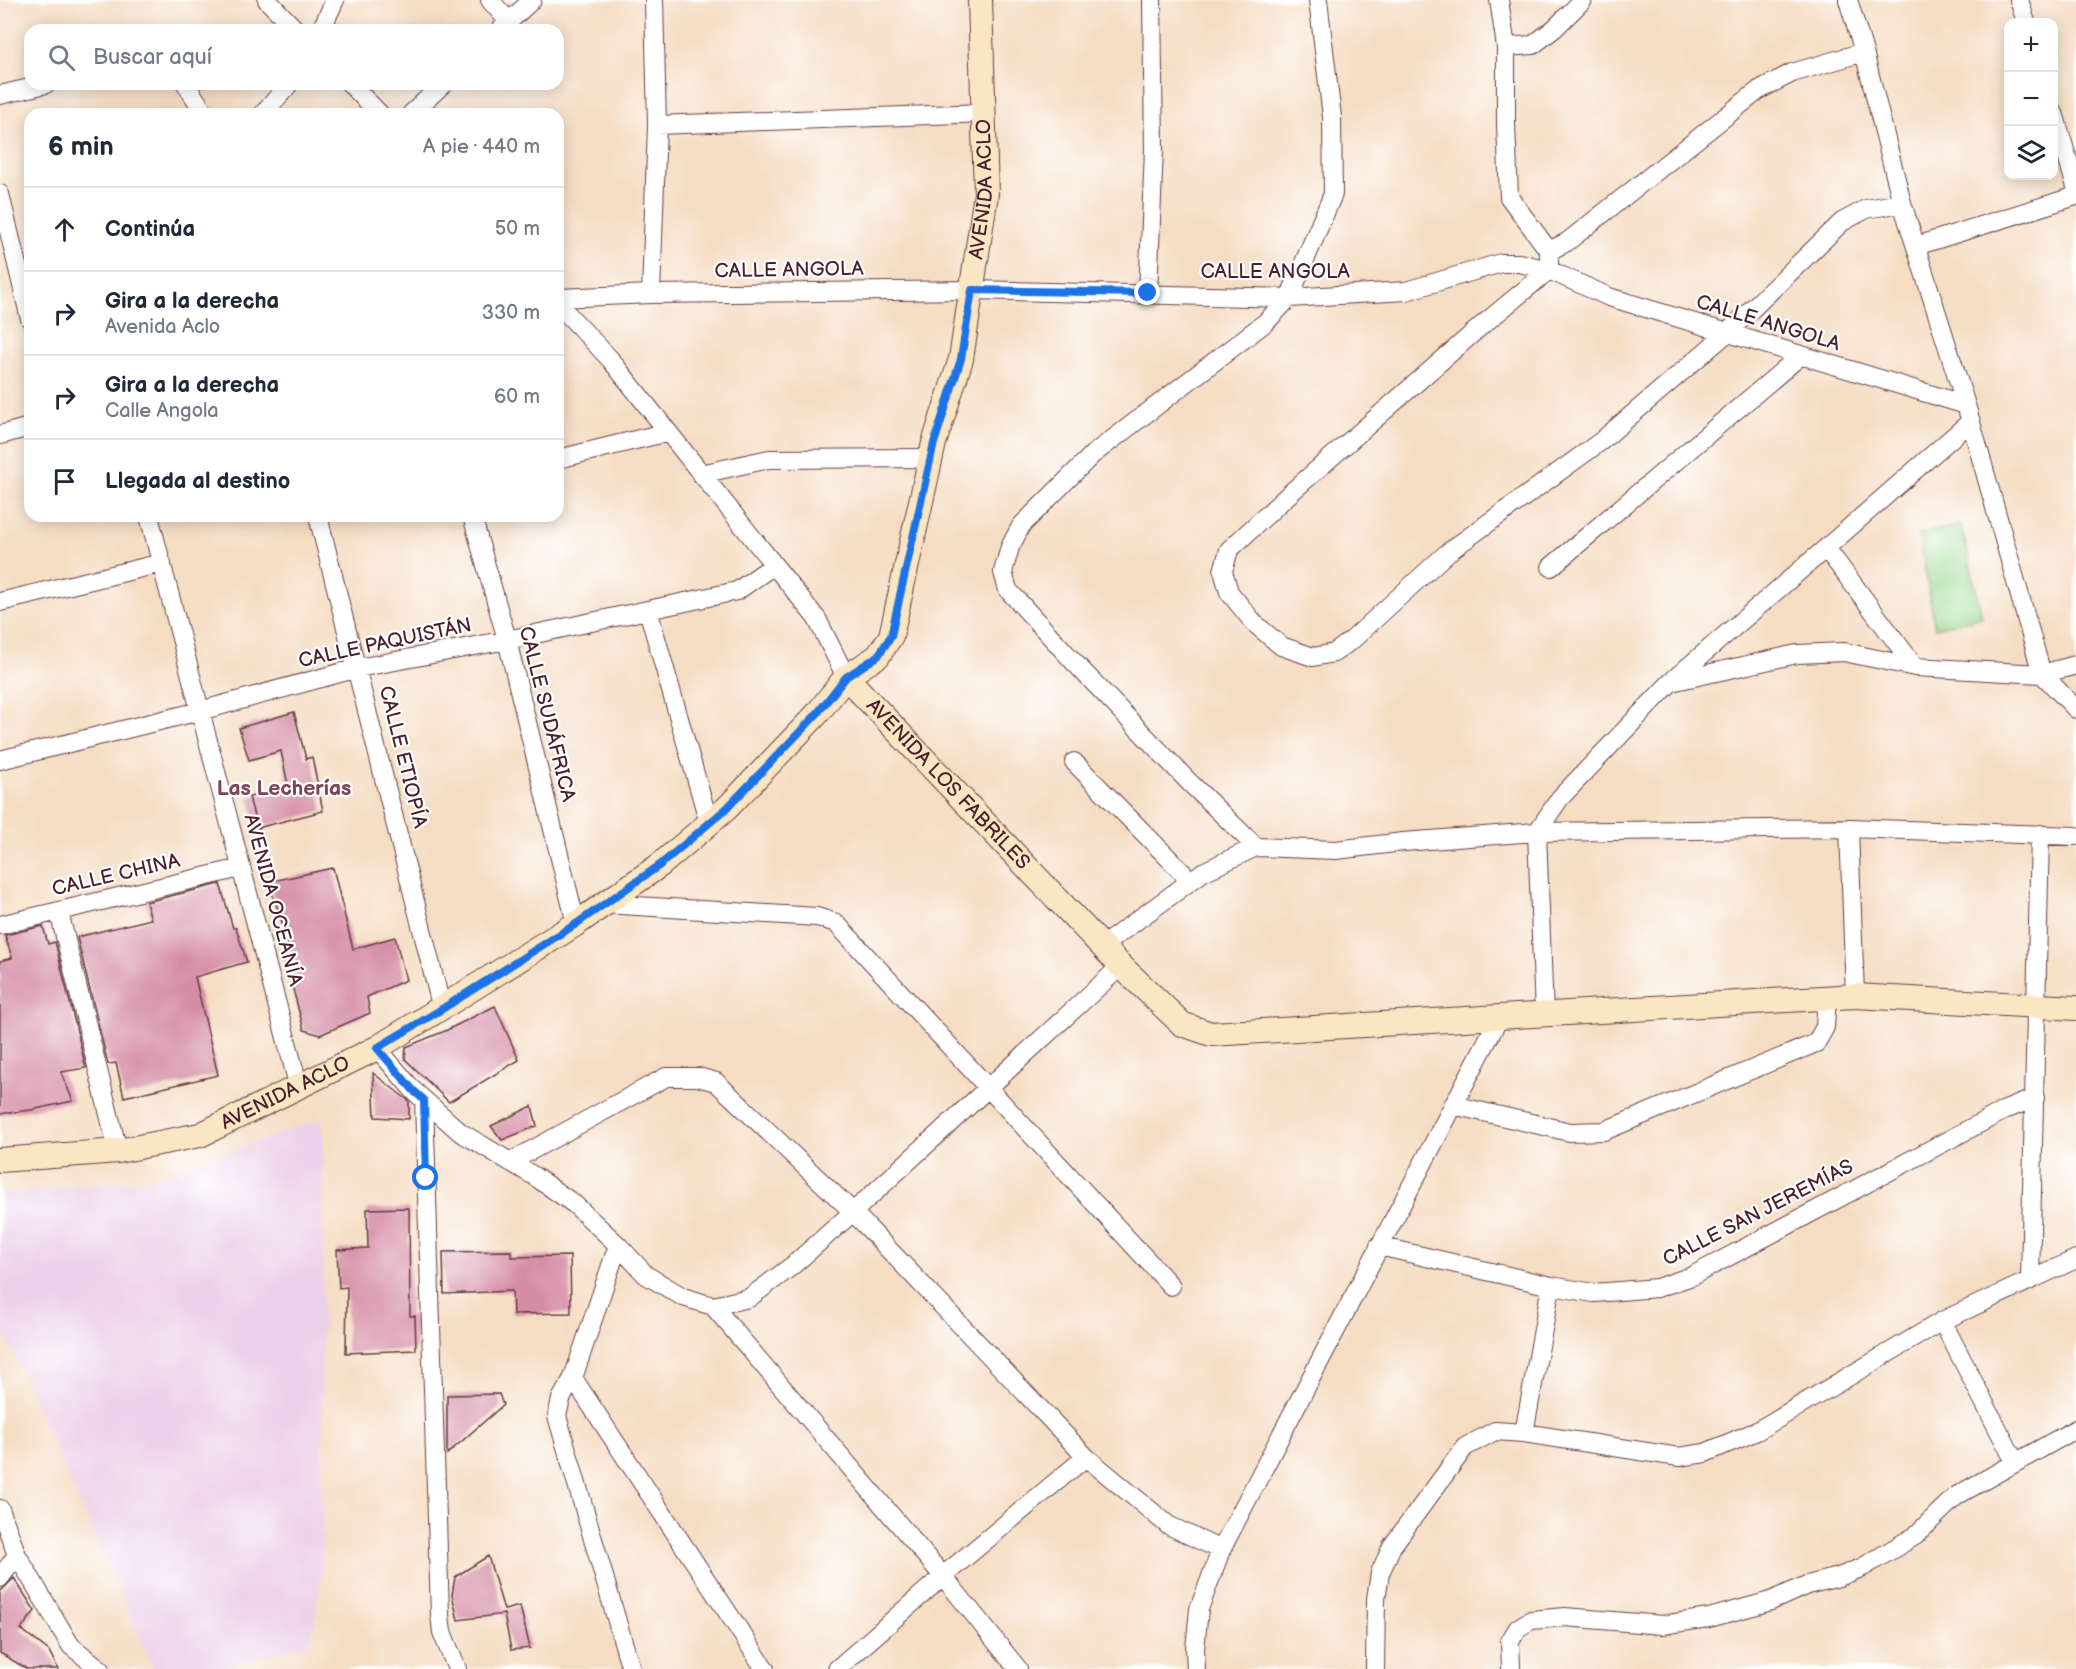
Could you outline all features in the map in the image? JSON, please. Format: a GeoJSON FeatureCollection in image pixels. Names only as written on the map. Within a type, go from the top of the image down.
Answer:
{"type":"FeatureCollection","features":[{"type":"Feature","properties":{"kind":"street"},"geometry":{"type":"LineString","coordinates":[[267,0],[290,24]]}},
{"type":"Feature","properties":{"kind":"street"},"geometry":{"type":"LineString","coordinates":[[324,24],[335,0]]}},
{"type":"Feature","properties":{"kind":"street"},"geometry":{"type":"LineString","coordinates":[[490,0],[504,24]]}},
{"type":"Feature","properties":{"kind":"street"},"geometry":{"type":"LineString","coordinates":[[507,24],[532,0]]}},
{"type":"Feature","properties":{"kind":"street"},"geometry":{"type":"LineString","coordinates":[[651,294],[657,125],[654,0]]}},
{"type":"Feature","properties":{"kind":"street","name":"AVENIDA ACLO"},"geometry":{"type":"LineString","coordinates":[[0,1160],[118,1151],[200,1135],[377,1048],[576,924],[660,865],[727,808],[816,715],[846,677],[878,656],[891,636],[931,458],[961,359],[972,290],[986,194],[980,0]]}},
{"type":"Feature","properties":{"kind":"street"},"geometry":{"type":"LineString","coordinates":[[1148,293],[1154,149],[1152,0]]}},
{"type":"Feature","properties":{"kind":"street"},"geometry":{"type":"LineString","coordinates":[[1256,847],[1073,662],[1008,590],[1003,572],[1010,547],[1021,526],[1092,455],[1266,322],[1289,298],[1333,194],[1332,117],[1318,0]]}},
{"type":"Feature","properties":{"kind":"street"},"geometry":{"type":"LineString","coordinates":[[1499,0],[1506,47],[1509,197],[1549,251],[1549,270],[1480,327],[1229,550],[1223,571],[1229,592],[1254,623],[1281,646],[1313,657],[1334,653],[1352,640],[1448,553],[1600,442],[1726,333],[1842,222],[1866,209],[1902,203]]}},
{"type":"Feature","properties":{"kind":"street"},"geometry":{"type":"LineString","coordinates":[[1506,47],[1533,45],[1555,28],[1583,0]]}},
{"type":"Feature","properties":{"kind":"street"},"geometry":{"type":"LineString","coordinates":[[1848,0],[1864,52],[1902,203],[1969,413],[2042,674],[2076,709]]}},
{"type":"Feature","properties":{"kind":"street"},"geometry":{"type":"LineString","coordinates":[[2019,0],[2025,18]]}},
{"type":"Feature","properties":{"kind":"street"},"geometry":{"type":"LineString","coordinates":[[1549,251],[1567,242],[1759,90],[1792,73],[1864,52]]}},
{"type":"Feature","properties":{"kind":"street"},"geometry":{"type":"LineString","coordinates":[[0,95],[24,89]]}},
{"type":"Feature","properties":{"kind":"street"},"geometry":{"type":"LineString","coordinates":[[190,90],[202,108]]}},
{"type":"Feature","properties":{"kind":"street"},"geometry":{"type":"LineString","coordinates":[[268,108],[284,90]]}},
{"type":"Feature","properties":{"kind":"street"},"geometry":{"type":"LineString","coordinates":[[356,90],[374,108]]}},
{"type":"Feature","properties":{"kind":"street"},"geometry":{"type":"LineString","coordinates":[[417,108],[437,90]]}},
{"type":"Feature","properties":{"kind":"street"},"geometry":{"type":"LineString","coordinates":[[657,125],[985,113]]}},
{"type":"Feature","properties":{"kind":"street"},"geometry":{"type":"LineString","coordinates":[[2058,126],[2076,187]]}},
{"type":"Feature","properties":{"kind":"street"},"geometry":{"type":"LineString","coordinates":[[0,194],[24,294]]}},
{"type":"Feature","properties":{"kind":"street"},"geometry":{"type":"LineString","coordinates":[[1916,246],[2076,196]]}},
{"type":"Feature","properties":{"kind":"street","name":"CALLE ANGOLA"},"geometry":{"type":"LineString","coordinates":[[564,298],[651,294],[972,290],[1289,298],[1406,291],[1501,263],[1519,263],[1549,270],[1609,297],[1800,356],[1969,413]]}},
{"type":"Feature","properties":{"kind":"street","name":"AVENIDA LOS FABRILES"},"geometry":{"type":"LineString","coordinates":[[564,310],[610,359],[818,619],[846,677],[1121,966],[1182,1024],[1211,1034],[1499,1018]]}},
{"type":"Feature","properties":{"kind":"street"},"geometry":{"type":"LineString","coordinates":[[1551,567],[1800,356]]}},
{"type":"Feature","properties":{"kind":"street"},"geometry":{"type":"LineString","coordinates":[[1544,1015],[1537,832],[1560,798],[1671,682],[1826,548],[1969,413]]}},
{"type":"Feature","properties":{"kind":"street"},"geometry":{"type":"LineString","coordinates":[[0,435],[24,429]]}},
{"type":"Feature","properties":{"kind":"street"},"geometry":{"type":"LineString","coordinates":[[564,458],[668,432]]}},
{"type":"Feature","properties":{"kind":"street"},"geometry":{"type":"LineString","coordinates":[[701,474],[770,459],[931,458]]}},
{"type":"Feature","properties":{"kind":"street","name":"AVENIDA OCEANÍA"},"geometry":{"type":"LineString","coordinates":[[151,522],[299,1088]]}},
{"type":"Feature","properties":{"kind":"street","name":"CALLE ETIOPÍA"},"geometry":{"type":"LineString","coordinates":[[320,522],[442,1009]]}},
{"type":"Feature","properties":{"kind":"street","name":"CALLE SUDÁFRICA"},"geometry":{"type":"LineString","coordinates":[[474,522],[507,640],[576,924]]}},
{"type":"Feature","properties":{"kind":"street"},"geometry":{"type":"LineString","coordinates":[[1826,548],[1916,667]]}},
{"type":"Feature","properties":{"kind":"street"},"geometry":{"type":"LineString","coordinates":[[0,602],[162,563]]}},
{"type":"Feature","properties":{"kind":"street","name":"CALLE PAQUISTÁN"},"geometry":{"type":"LineString","coordinates":[[0,760],[200,711],[358,668],[507,640],[737,591],[774,565]]}},
{"type":"Feature","properties":{"kind":"street"},"geometry":{"type":"LineString","coordinates":[[648,610],[709,823]]}},
{"type":"Feature","properties":{"kind":"street"},"geometry":{"type":"LineString","coordinates":[[1671,682],[1797,654],[1844,652],[1916,667],[2042,674],[2076,665]]}},
{"type":"Feature","properties":{"kind":"street"},"geometry":{"type":"LineString","coordinates":[[1074,762],[1191,880]]}},
{"type":"Feature","properties":{"kind":"street"},"geometry":{"type":"LineString","coordinates":[[1102,946],[1203,872],[1256,847],[1336,850],[1403,842],[1537,832],[1849,828],[2076,836]]}},
{"type":"Feature","properties":{"kind":"street"},"geometry":{"type":"LineString","coordinates":[[1849,828],[1855,996]]}},
{"type":"Feature","properties":{"kind":"street"},"geometry":{"type":"LineString","coordinates":[[2030,1280],[2036,1098],[2040,834]]}},
{"type":"Feature","properties":{"kind":"street","name":"CALLE CHINA"},"geometry":{"type":"LineString","coordinates":[[0,925],[241,868]]}},
{"type":"Feature","properties":{"kind":"street"},"geometry":{"type":"LineString","coordinates":[[604,904],[817,917],[836,923],[1171,1286]]}},
{"type":"Feature","properties":{"kind":"street"},"geometry":{"type":"LineString","coordinates":[[59,912],[118,1151]]}},
{"type":"Feature","properties":{"kind":"street"},"geometry":{"type":"LineString","coordinates":[[738,1335],[741,1307],[749,1298],[792,1266],[853,1212],[1121,966]]}},
{"type":"Feature","properties":{"kind":"street"},"geometry":{"type":"LineString","coordinates":[[1196,1669],[1195,1648],[1199,1609],[1221,1550],[1499,1018],[1855,996],[2076,1008]]}},
{"type":"Feature","properties":{"kind":"street"},"geometry":{"type":"LineString","coordinates":[[1453,1104],[1570,1132],[1604,1131],[1816,1043],[1826,1027],[1827,998]]}},
{"type":"Feature","properties":{"kind":"street"},"geometry":{"type":"LineString","coordinates":[[377,1048],[414,1091],[460,1132],[574,1204],[646,1275],[683,1297],[713,1306],[749,1298]]}},
{"type":"Feature","properties":{"kind":"street"},"geometry":{"type":"LineString","coordinates":[[510,1162],[666,1077],[698,1077],[716,1082],[853,1212],[1086,1457],[1168,1525],[1221,1550]]}},
{"type":"Feature","properties":{"kind":"street","name":"CALLE SAN JEREMÍAS"},"geometry":{"type":"LineString","coordinates":[[1379,1246],[1551,1286],[1594,1293],[1657,1288],[1692,1276],[2005,1110],[2036,1098]]}},
{"type":"Feature","properties":{"kind":"street"},"geometry":{"type":"LineString","coordinates":[[424,1100],[440,1615],[442,1632],[457,1669]]}},
{"type":"Feature","properties":{"kind":"street"},"geometry":{"type":"LineString","coordinates":[[618,1245],[573,1378],[561,1399],[557,1416],[631,1669]]}},
{"type":"Feature","properties":{"kind":"street"},"geometry":{"type":"LineString","coordinates":[[1375,1669],[1376,1599],[1380,1573],[1392,1546],[1465,1447],[1495,1431],[1524,1433],[1679,1457],[1705,1453],[1757,1431],[1942,1321],[2076,1259]]}},
{"type":"Feature","properties":{"kind":"street"},"geometry":{"type":"LineString","coordinates":[[1524,1433],[1551,1286]]}},
{"type":"Feature","properties":{"kind":"street"},"geometry":{"type":"LineString","coordinates":[[713,1306],[943,1576],[1018,1669]]}},
{"type":"Feature","properties":{"kind":"street"},"geometry":{"type":"LineString","coordinates":[[1942,1321],[2015,1462]]}},
{"type":"Feature","properties":{"kind":"street"},"geometry":{"type":"LineString","coordinates":[[573,1378],[765,1669]]}},
{"type":"Feature","properties":{"kind":"street"},"geometry":{"type":"LineString","coordinates":[[1511,1669],[1510,1641],[1518,1628],[1531,1620],[1565,1617],[1662,1625],[1709,1618],[1771,1601],[1807,1585],[1839,1577],[1863,1567],[1915,1536],[1956,1496],[2076,1429]]}},
{"type":"Feature","properties":{"kind":"street"},"geometry":{"type":"LineString","coordinates":[[837,1669],[943,1576],[1086,1457]]}},
{"type":"Feature","properties":{"kind":"street"},"geometry":{"type":"LineString","coordinates":[[0,1509],[16,1555],[71,1646],[79,1669]]}},
{"type":"Feature","properties":{"kind":"street"},"geometry":{"type":"LineString","coordinates":[[0,1578],[16,1555]]}},
{"type":"Feature","properties":{"kind":"street"},"geometry":{"type":"LineString","coordinates":[[71,1646],[100,1669]]}},
{"type":"Feature","properties":{"kind":"shaded area"},"geometry":{"type":"Polygon","coordinates":[[[323,1119],[322,1572],[311,1643],[219,1669],[154,1669],[0,1324],[0,1193],[145,1180],[323,1119]]]}},
{"type":"Feature","properties":{"kind":"green space"},"geometry":{"type":"Polygon","coordinates":[[[1961,525],[1982,617],[1935,628],[1919,534],[1961,525]]]}},
{"type":"Feature","properties":{"kind":"building"},"geometry":{"type":"Polygon","coordinates":[[[294,712],[306,759],[312,757],[323,811],[257,828],[249,797],[289,790],[281,751],[249,760],[239,728],[294,712]]]}},
{"type":"Feature","properties":{"kind":"building"},"geometry":{"type":"Polygon","coordinates":[[[333,868],[353,949],[395,937],[406,980],[367,997],[370,1013],[320,1035],[304,1030],[283,952],[290,951],[268,882],[333,868]]]}},
{"type":"Feature","properties":{"kind":"building"},"geometry":{"type":"Polygon","coordinates":[[[220,884],[233,928],[236,928],[247,962],[195,977],[218,1075],[124,1097],[116,1063],[108,1064],[77,937],[151,919],[146,902],[220,884]]]}},
{"type":"Feature","properties":{"kind":"building"},"geometry":{"type":"Polygon","coordinates":[[[43,926],[48,944],[55,942],[86,1068],[61,1072],[73,1101],[0,1114],[0,961],[12,958],[5,935],[43,926]]]}},
{"type":"Feature","properties":{"kind":"building"},"geometry":{"type":"Polygon","coordinates":[[[495,1006],[519,1060],[449,1102],[405,1059],[406,1047],[495,1006]]]}},
{"type":"Feature","properties":{"kind":"building"},"geometry":{"type":"Polygon","coordinates":[[[373,1073],[409,1101],[409,1119],[375,1117],[373,1073]]]}},
{"type":"Feature","properties":{"kind":"building"},"geometry":{"type":"Polygon","coordinates":[[[532,1106],[537,1126],[502,1140],[491,1126],[532,1106]]]}},
{"type":"Feature","properties":{"kind":"building"},"geometry":{"type":"Polygon","coordinates":[[[409,1208],[410,1316],[415,1316],[416,1350],[346,1353],[347,1287],[339,1288],[337,1250],[368,1248],[367,1209],[409,1208]]]}},
{"type":"Feature","properties":{"kind":"building"},"geometry":{"type":"Polygon","coordinates":[[[511,1251],[511,1257],[570,1256],[571,1313],[513,1314],[512,1291],[444,1294],[443,1252],[511,1251]]]}},
{"type":"Feature","properties":{"kind":"building"},"geometry":{"type":"Polygon","coordinates":[[[499,1394],[503,1405],[447,1454],[447,1395],[499,1394]]]}},
{"type":"Feature","properties":{"kind":"building"},"geometry":{"type":"Polygon","coordinates":[[[488,1556],[504,1610],[520,1606],[530,1648],[511,1650],[504,1614],[458,1620],[452,1595],[455,1577],[488,1556]]]}},
{"type":"Feature","properties":{"kind":"building"},"geometry":{"type":"Polygon","coordinates":[[[14,1578],[35,1611],[21,1629],[49,1651],[58,1669],[27,1669],[0,1653],[0,1592],[14,1578]]]}},
{"type":"Feature","properties":{"kind":"district","name":"Las Lecherías"},"geometry":{"type":"Point","coordinates":[284,788]}},
{"type":"Feature","properties":{"kind":"route"},"geometry":{"type":"LineString","coordinates":[[426,1178],[424,1100],[377,1048],[576,924],[660,865],[727,808],[816,715],[846,677],[878,656],[891,636],[934,443],[961,359],[972,290],[1148,293]]}}]}
